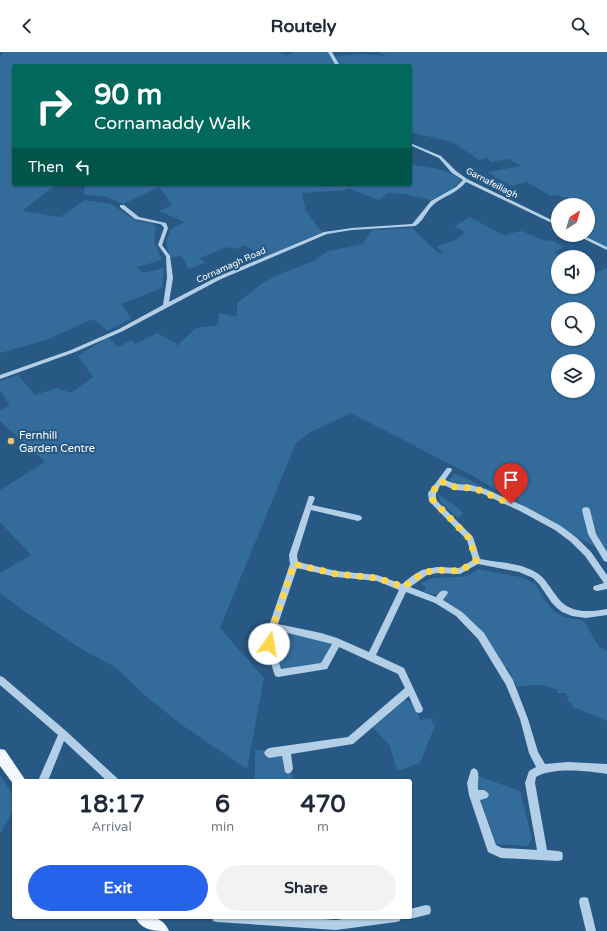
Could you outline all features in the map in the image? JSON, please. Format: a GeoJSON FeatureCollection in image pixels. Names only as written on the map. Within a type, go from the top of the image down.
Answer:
{"type":"FeatureCollection","features":[{"type":"Feature","properties":{"kind":"main road"},"geometry":{"type":"LineString","coordinates":[[0,755],[18,779]]}},
{"type":"Feature","properties":{"kind":"main road"},"geometry":{"type":"LineString","coordinates":[[146,919],[162,931]]}},
{"type":"Feature","properties":{"kind":"street"},"geometry":{"type":"LineString","coordinates":[[330,52],[337,64]]}},
{"type":"Feature","properties":{"kind":"street","name":"Garnafeiliagh"},"geometry":{"type":"LineString","coordinates":[[412,145],[440,157],[454,172],[465,180],[551,222]]}},
{"type":"Feature","properties":{"kind":"street","name":"Cornamagh Road"},"geometry":{"type":"LineString","coordinates":[[0,377],[73,351],[121,330],[219,278],[326,233],[352,229],[413,225],[418,223],[432,203],[448,194],[465,180]]}},
{"type":"Feature","properties":{"kind":"street"},"geometry":{"type":"LineString","coordinates":[[122,206],[137,218],[164,224],[166,228],[160,244],[168,256],[167,261],[170,272],[166,306]]}},
{"type":"Feature","properties":{"kind":"street"},"geometry":{"type":"LineString","coordinates":[[592,242],[607,249]]}},
{"type":"Feature","properties":{"kind":"street"},"geometry":{"type":"LineString","coordinates":[[449,470],[432,493],[432,499],[470,539],[476,561]]}},
{"type":"Feature","properties":{"kind":"street"},"geometry":{"type":"LineString","coordinates":[[440,481],[455,487],[478,489],[522,509],[558,528],[574,540],[588,554],[607,581]]}},
{"type":"Feature","properties":{"kind":"street"},"geometry":{"type":"LineString","coordinates":[[311,498],[293,555],[294,564],[273,626],[269,644],[275,673],[324,666],[337,642]]}},
{"type":"Feature","properties":{"kind":"street"},"geometry":{"type":"LineString","coordinates":[[308,507],[358,518]]}},
{"type":"Feature","properties":{"kind":"street"},"geometry":{"type":"LineString","coordinates":[[586,510],[592,534],[607,559]]}},
{"type":"Feature","properties":{"kind":"street"},"geometry":{"type":"LineString","coordinates":[[371,657],[404,587],[415,578],[426,572],[437,570],[460,571],[476,561],[494,566],[523,570],[535,575],[544,584],[557,604],[569,611],[590,615],[607,612]]}},
{"type":"Feature","properties":{"kind":"street"},"geometry":{"type":"LineString","coordinates":[[294,564],[336,574],[377,578],[438,601],[464,619],[480,636],[493,654],[510,683],[528,730],[534,753],[542,769]]}},
{"type":"Feature","properties":{"kind":"street"},"geometry":{"type":"LineString","coordinates":[[597,588],[607,586]]}},
{"type":"Feature","properties":{"kind":"street"},"geometry":{"type":"LineString","coordinates":[[438,601],[444,593]]}},
{"type":"Feature","properties":{"kind":"street"},"geometry":{"type":"LineString","coordinates":[[273,626],[337,642],[401,671],[419,709]]}},
{"type":"Feature","properties":{"kind":"street"},"geometry":{"type":"LineString","coordinates":[[0,680],[63,734],[112,779]]}},
{"type":"Feature","properties":{"kind":"street"},"geometry":{"type":"LineString","coordinates":[[269,753],[350,742],[410,689]]}},
{"type":"Feature","properties":{"kind":"street"},"geometry":{"type":"LineString","coordinates":[[44,779],[63,734]]}},
{"type":"Feature","properties":{"kind":"street"},"geometry":{"type":"LineString","coordinates":[[286,751],[288,769]]}},
{"type":"Feature","properties":{"kind":"street"},"geometry":{"type":"LineString","coordinates":[[543,855],[530,783],[534,772],[542,769],[573,766],[607,768]]}},
{"type":"Feature","properties":{"kind":"street"},"geometry":{"type":"LineString","coordinates":[[474,772],[472,783],[474,795],[492,848],[501,853],[558,856]]}},
{"type":"Feature","properties":{"kind":"street"},"geometry":{"type":"LineString","coordinates":[[474,795],[484,795]]}},
{"type":"Feature","properties":{"kind":"street"},"geometry":{"type":"LineString","coordinates":[[584,902],[590,931]]}},
{"type":"Feature","properties":{"kind":"street"},"geometry":{"type":"LineString","coordinates":[[412,914],[426,910]]}},
{"type":"Feature","properties":{"kind":"street"},"geometry":{"type":"LineString","coordinates":[[282,919],[336,925],[381,919]]}},
{"type":"Feature","properties":{"kind":"shaded area"},"geometry":{"type":"Polygon","coordinates":[[[3,52],[279,52],[287,56],[294,52],[328,52],[336,64],[12,64],[12,186],[57,186],[53,187],[22,211],[60,217],[85,200],[111,204],[136,221],[152,223],[156,227],[154,241],[162,260],[137,267],[143,273],[164,268],[162,288],[121,304],[131,318],[108,331],[93,319],[46,340],[0,353],[0,57],[3,52]]]}},
{"type":"Feature","properties":{"kind":"shaded area"},"geometry":{"type":"Polygon","coordinates":[[[378,52],[607,52],[607,247],[595,241],[595,198],[566,198],[557,195],[551,196],[527,182],[512,186],[488,172],[521,166],[508,159],[491,162],[487,158],[479,160],[452,142],[412,132],[412,64],[338,64],[335,56],[363,54],[386,56],[378,52]]]}},
{"type":"Feature","properties":{"kind":"shaded area"},"geometry":{"type":"Polygon","coordinates":[[[412,164],[446,171],[458,178],[461,182],[447,192],[431,200],[404,194],[387,193],[379,200],[348,188],[346,190],[302,193],[306,211],[322,232],[264,257],[244,245],[235,249],[226,247],[200,258],[205,263],[189,269],[181,256],[170,258],[166,241],[171,229],[185,222],[159,211],[172,205],[159,187],[123,204],[107,197],[86,195],[84,193],[85,186],[412,186],[412,164]]]}},
{"type":"Feature","properties":{"kind":"shaded area"},"geometry":{"type":"Polygon","coordinates":[[[469,217],[504,235],[522,231],[545,241],[551,240],[551,242],[555,242],[564,247],[558,250],[551,250],[551,294],[595,294],[595,274],[605,268],[607,269],[607,554],[471,475],[351,413],[309,433],[296,443],[220,628],[264,678],[247,769],[182,725],[148,698],[115,667],[85,651],[27,613],[0,593],[0,573],[31,555],[0,522],[0,490],[45,462],[0,421],[0,410],[10,406],[0,390],[0,381],[18,375],[35,395],[57,388],[71,393],[93,377],[78,356],[108,337],[118,347],[132,340],[136,344],[157,333],[176,343],[177,346],[196,328],[218,325],[219,313],[237,317],[237,303],[260,285],[277,275],[312,262],[328,251],[363,244],[372,230],[412,228],[438,253],[444,254],[437,247],[457,239],[465,232],[454,227],[469,217]]]}},
{"type":"Feature","properties":{"kind":"shaded area"},"geometry":{"type":"Polygon","coordinates":[[[455,473],[500,495],[499,496],[472,485],[455,484],[449,480],[455,473]]]}},
{"type":"Feature","properties":{"kind":"shaded area"},"geometry":{"type":"Polygon","coordinates":[[[438,494],[453,504],[464,514],[457,518],[440,501],[438,494]]]}},
{"type":"Feature","properties":{"kind":"shaded area"},"geometry":{"type":"Polygon","coordinates":[[[478,569],[525,578],[536,585],[545,601],[553,611],[564,617],[584,621],[599,647],[607,651],[607,721],[573,707],[571,702],[569,702],[566,693],[557,693],[558,690],[548,686],[528,685],[517,687],[507,667],[505,668],[479,631],[456,608],[445,601],[444,599],[447,594],[441,591],[437,595],[424,592],[426,587],[421,584],[435,578],[464,576],[471,574],[478,569]]]}},
{"type":"Feature","properties":{"kind":"shaded area"},"geometry":{"type":"Polygon","coordinates":[[[278,630],[328,642],[331,645],[321,664],[282,669],[275,653],[273,643],[275,634],[278,630]]]}},
{"type":"Feature","properties":{"kind":"shaded area"},"geometry":{"type":"Polygon","coordinates":[[[404,700],[411,702],[417,710],[420,720],[433,718],[432,723],[435,725],[420,763],[397,771],[390,746],[373,728],[404,700]]]}},
{"type":"Feature","properties":{"kind":"shaded area"},"geometry":{"type":"Polygon","coordinates":[[[255,750],[266,750],[267,757],[282,757],[284,770],[292,769],[293,779],[255,779],[255,750]]]}},
{"type":"Feature","properties":{"kind":"shaded area"},"geometry":{"type":"Polygon","coordinates":[[[0,775],[12,793],[12,813],[0,834],[0,775]]]}},
{"type":"Feature","properties":{"kind":"shaded area"},"geometry":{"type":"Polygon","coordinates":[[[478,776],[520,791],[532,839],[528,846],[496,844],[476,786],[478,776]]]}},
{"type":"Feature","properties":{"kind":"place","name":"Fernhill Garden Centre"},"geometry":{"type":"Point","coordinates":[11,441]}},
{"type":"Feature","properties":{"kind":"route"},"geometry":{"type":"LineString","coordinates":[[269,644],[273,626],[294,564],[336,574],[377,578],[404,587],[415,578],[426,572],[437,570],[460,571],[476,561],[473,544],[468,536],[432,499],[431,495],[433,490],[440,481],[455,487],[474,488],[511,504]]}}]}
